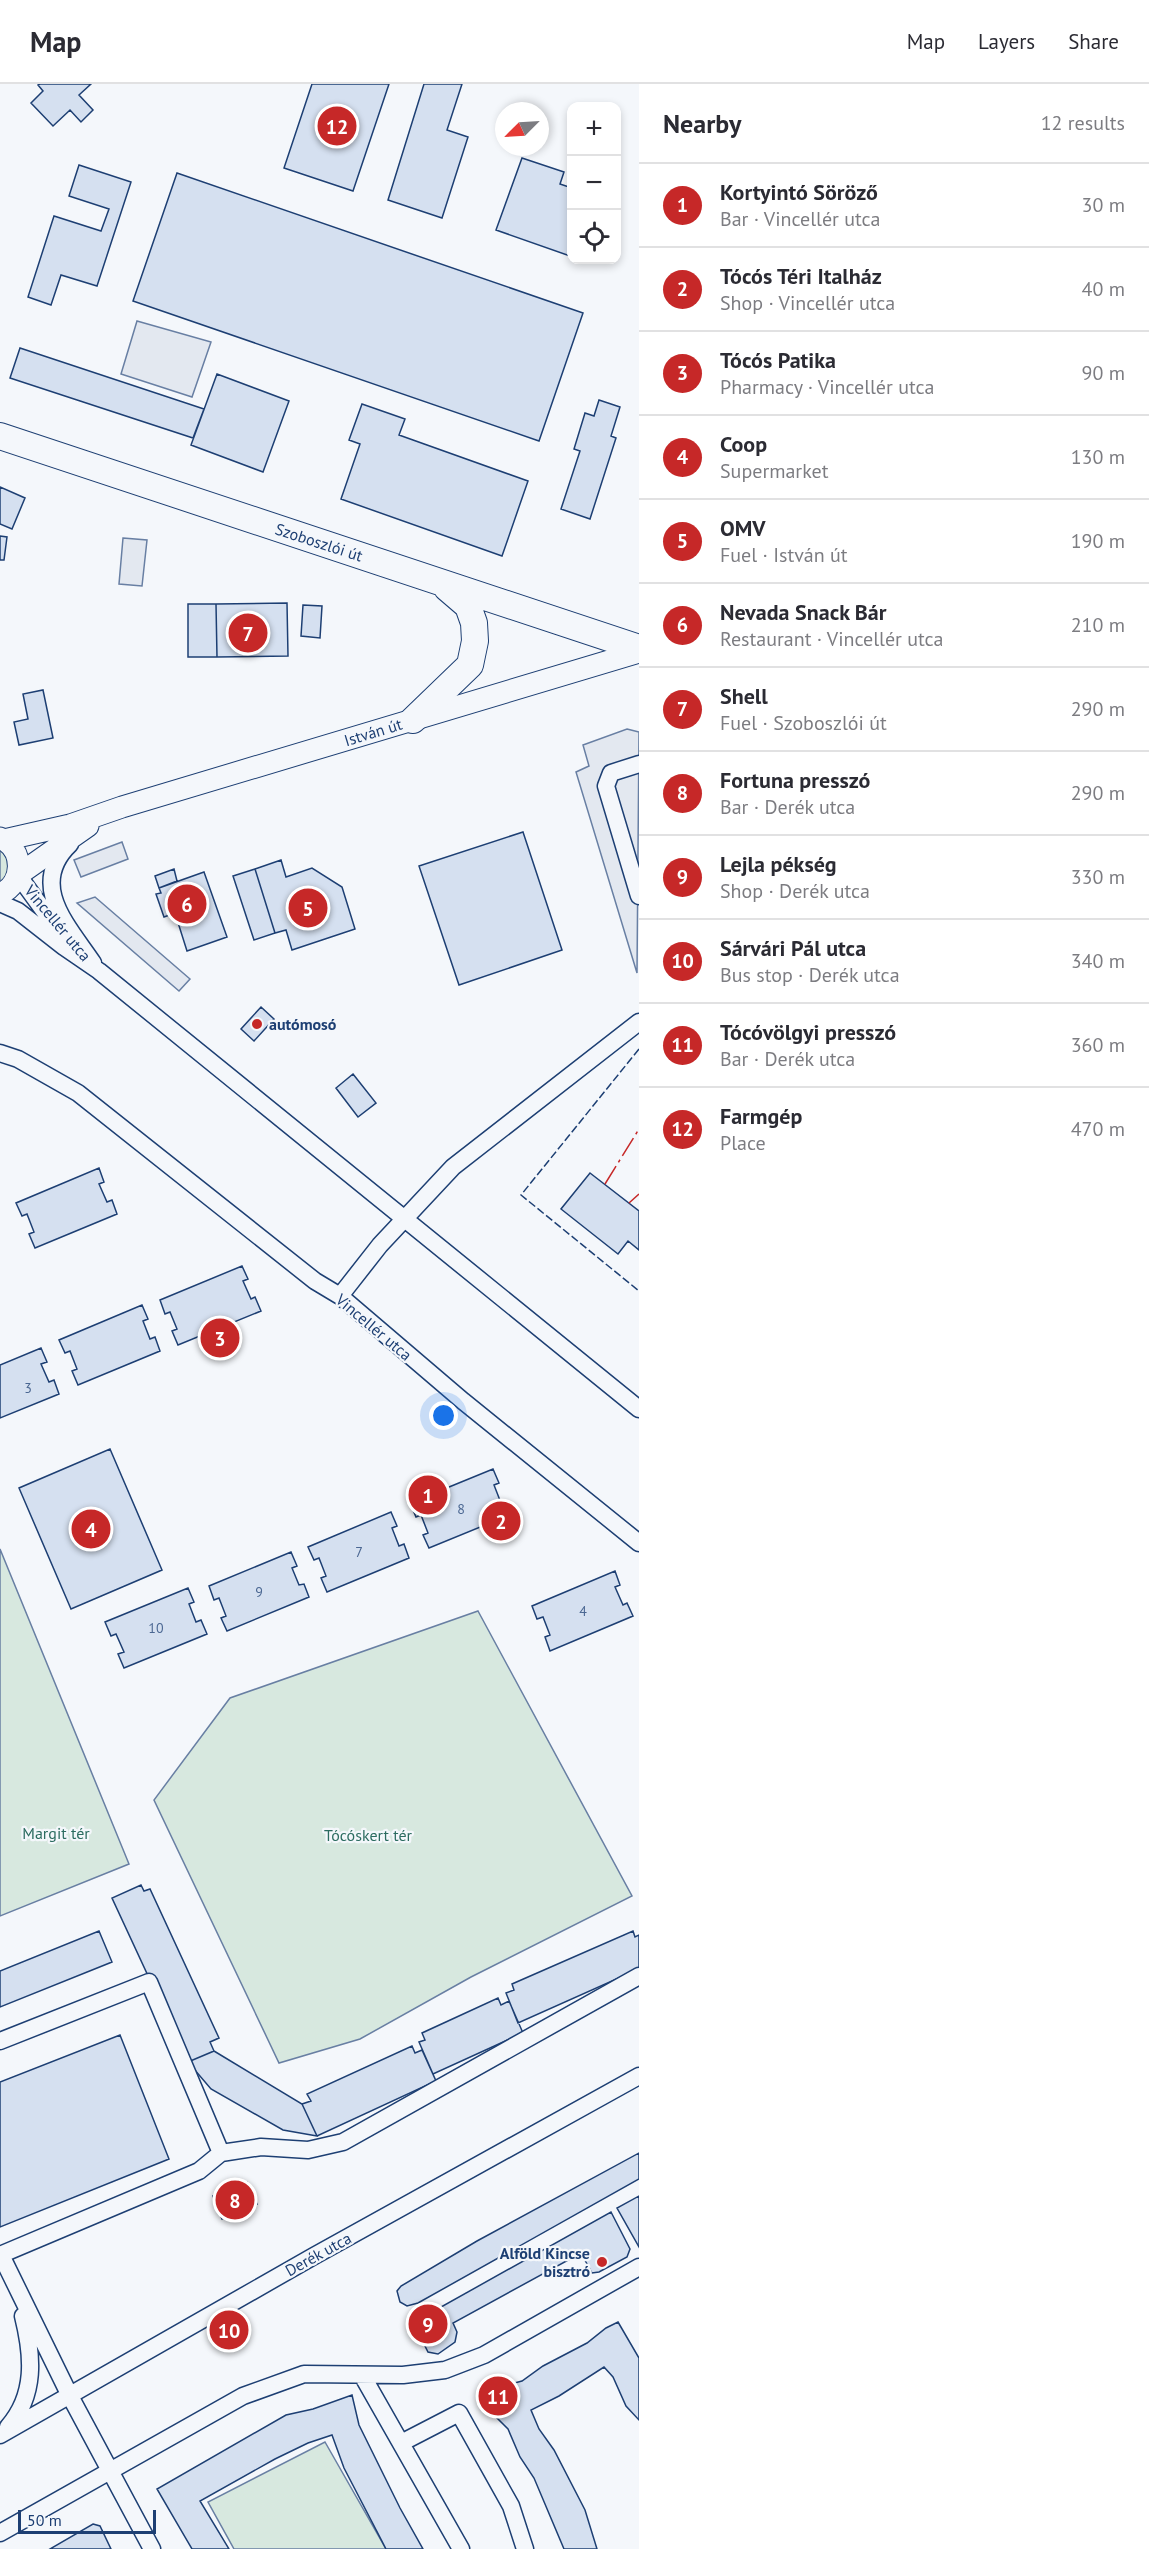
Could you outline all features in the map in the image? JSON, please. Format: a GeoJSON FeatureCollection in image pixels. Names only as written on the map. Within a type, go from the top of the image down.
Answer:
{"type":"FeatureCollection","features":[{"type":"Feature","properties":{"kind":"main road","name":"Szoboszlói út"},"geometry":{"type":"LineString","coordinates":[[0,436],[639,650]]}},
{"type":"Feature","properties":{"kind":"main road"},"geometry":{"type":"LineString","coordinates":[[413,720],[470,664],[475,641],[474,623],[468,606],[456,593],[440,582]]}},
{"type":"Feature","properties":{"kind":"street","name":"István út"},"geometry":{"type":"LineString","coordinates":[[2,839],[70,825],[134,803],[639,650]]}},
{"type":"Feature","properties":{"kind":"street"},"geometry":{"type":"LineString","coordinates":[[639,764],[610,773],[606,786],[639,896]]}},
{"type":"Feature","properties":{"kind":"street","name":"István út"},"geometry":{"type":"LineString","coordinates":[[0,894],[12,886],[18,875],[61,843],[108,813]]}},
{"type":"Feature","properties":{"kind":"street"},"geometry":{"type":"LineString","coordinates":[[99,971],[60,914],[51,894],[51,886],[54,868],[62,852],[108,813]]}},
{"type":"Feature","properties":{"kind":"street"},"geometry":{"type":"LineString","coordinates":[[2,839],[15,852],[19,867],[18,875]]}},
{"type":"Feature","properties":{"kind":"street","name":"Vincellér utca"},"geometry":{"type":"LineString","coordinates":[[18,875],[47,915],[99,971]]}},
{"type":"Feature","properties":{"kind":"street","name":"Vincellér utca"},"geometry":{"type":"LineString","coordinates":[[0,903],[18,911],[99,971],[639,1409]]}},
{"type":"Feature","properties":{"kind":"street"},"geometry":{"type":"LineString","coordinates":[[340,1296],[404,1218],[453,1167],[639,1022]]}},
{"type":"Feature","properties":{"kind":"street","name":"Vincellér utca"},"geometry":{"type":"LineString","coordinates":[[0,1053],[18,1059],[78,1093],[296,1267],[340,1296],[463,1401],[639,1543]]}},
{"type":"Feature","properties":{"kind":"street"},"geometry":{"type":"LineString","coordinates":[[152,2549],[70,2396],[0,2255],[199,2171],[221,2153],[261,2147],[308,2150],[343,2142],[639,1976]]}},
{"type":"Feature","properties":{"kind":"street"},"geometry":{"type":"LineString","coordinates":[[0,2041],[149,1982],[221,2153]]}},
{"type":"Feature","properties":{"kind":"street","name":"Derék utca"},"geometry":{"type":"LineString","coordinates":[[1,2435],[314,2256],[639,2076]]}},
{"type":"Feature","properties":{"kind":"street"},"geometry":{"type":"LineString","coordinates":[[0,2533],[243,2396],[304,2374],[403,2375],[445,2370],[484,2355],[636,2276]]}},
{"type":"Feature","properties":{"kind":"street"},"geometry":{"type":"LineString","coordinates":[[1,2435],[18,2415],[25,2402],[30,2376],[29,2346],[15,2283]]}},
{"type":"Feature","properties":{"kind":"street"},"geometry":{"type":"LineString","coordinates":[[362,2375],[461,2549]]}},
{"type":"Feature","properties":{"kind":"street"},"geometry":{"type":"LineString","coordinates":[[401,2443],[459,2413],[511,2506],[525,2549]]}},
{"type":"Feature","properties":{"kind":"green space"},"geometry":{"type":"Polygon","coordinates":[[[0,846],[12,868],[0,885],[0,846]]]}},
{"type":"Feature","properties":{"kind":"green space","name":"Margit tér"},"geometry":{"type":"Polygon","coordinates":[[[0,1549],[129,1864],[0,1916],[0,1549]]]}},
{"type":"Feature","properties":{"kind":"green space","name":"Tócóskert tér"},"geometry":{"type":"Polygon","coordinates":[[[478,1611],[632,1896],[471,1977],[360,2039],[279,2063],[154,1800],[230,1698],[478,1611]]]}},
{"type":"Feature","properties":{"kind":"green space"},"geometry":{"type":"Polygon","coordinates":[[[325,2442],[386,2549],[234,2549],[208,2502],[325,2442]]]}},
{"type":"Feature","properties":{"kind":"shaded area"},"geometry":{"type":"Polygon","coordinates":[[[137,321],[211,342],[192,397],[121,374],[137,321]]]}},
{"type":"Feature","properties":{"kind":"shaded area"},"geometry":{"type":"Polygon","coordinates":[[[123,538],[147,540],[142,586],[119,584],[123,538]]]}},
{"type":"Feature","properties":{"kind":"shaded area"},"geometry":{"type":"Polygon","coordinates":[[[627,729],[639,732],[637,973],[576,772],[589,766],[583,745],[627,729]]]}},
{"type":"Feature","properties":{"kind":"shaded area"},"geometry":{"type":"Polygon","coordinates":[[[122,842],[128,859],[81,877],[74,860],[122,842]]]}},
{"type":"Feature","properties":{"kind":"shaded area"},"geometry":{"type":"Polygon","coordinates":[[[95,897],[190,979],[179,991],[77,903],[95,897]]]}},
{"type":"Feature","properties":{"kind":"building"},"geometry":{"type":"Polygon","coordinates":[[[91,84],[79,95],[93,110],[81,122],[70,110],[53,126],[31,103],[43,91],[38,85],[91,84]]]}},
{"type":"Feature","properties":{"kind":"building"},"geometry":{"type":"Polygon","coordinates":[[[312,84],[389,84],[353,191],[284,168],[312,84]]]}},
{"type":"Feature","properties":{"kind":"building"},"geometry":{"type":"Polygon","coordinates":[[[424,84],[462,84],[447,130],[468,137],[442,218],[388,200],[424,84]]]}},
{"type":"Feature","properties":{"kind":"building"},"geometry":{"type":"Polygon","coordinates":[[[522,158],[564,172],[560,184],[567,186],[567,255],[496,230],[522,158]]]}},
{"type":"Feature","properties":{"kind":"building"},"geometry":{"type":"Polygon","coordinates":[[[79,165],[131,182],[97,286],[61,275],[51,305],[28,297],[54,216],[101,231],[109,209],[69,196],[79,165]]]}},
{"type":"Feature","properties":{"kind":"building"},"geometry":{"type":"Polygon","coordinates":[[[177,173],[583,313],[539,441],[133,301],[177,173]]]}},
{"type":"Feature","properties":{"kind":"building"},"geometry":{"type":"Polygon","coordinates":[[[20,348],[204,409],[193,438],[10,378],[20,348]]]}},
{"type":"Feature","properties":{"kind":"building"},"geometry":{"type":"Polygon","coordinates":[[[217,374],[289,401],[263,472],[191,445],[217,374]]]}},
{"type":"Feature","properties":{"kind":"building"},"geometry":{"type":"Polygon","coordinates":[[[599,400],[620,407],[611,436],[616,438],[590,519],[561,509],[580,451],[574,449],[585,413],[594,416],[599,400]]]}},
{"type":"Feature","properties":{"kind":"building"},"geometry":{"type":"Polygon","coordinates":[[[362,404],[405,419],[399,435],[528,481],[502,556],[341,499],[360,444],[349,440],[362,404]]]}},
{"type":"Feature","properties":{"kind":"building"},"geometry":{"type":"Polygon","coordinates":[[[0,487],[25,498],[12,529],[0,524],[0,487]]]}},
{"type":"Feature","properties":{"kind":"building"},"geometry":{"type":"Polygon","coordinates":[[[0,536],[7,537],[4,560],[0,560],[0,536]]]}},
{"type":"Feature","properties":{"kind":"building"},"geometry":{"type":"Polygon","coordinates":[[[287,603],[288,656],[217,657],[216,604],[287,603]]]}},
{"type":"Feature","properties":{"kind":"building"},"geometry":{"type":"Polygon","coordinates":[[[188,604],[216,604],[217,657],[188,657],[188,604]]]}},
{"type":"Feature","properties":{"kind":"building"},"geometry":{"type":"Polygon","coordinates":[[[303,605],[322,606],[320,638],[301,636],[303,605]]]}},
{"type":"Feature","properties":{"kind":"building"},"geometry":{"type":"Polygon","coordinates":[[[43,690],[53,738],[19,745],[14,722],[28,719],[23,694],[43,690]]]}},
{"type":"Feature","properties":{"kind":"building"},"geometry":{"type":"Polygon","coordinates":[[[523,832],[562,950],[459,985],[419,866],[523,832]]]}},
{"type":"Feature","properties":{"kind":"building"},"geometry":{"type":"Polygon","coordinates":[[[281,860],[286,877],[312,868],[342,887],[355,929],[292,950],[286,930],[275,933],[255,869],[281,860]]]}},
{"type":"Feature","properties":{"kind":"building"},"geometry":{"type":"Polygon","coordinates":[[[174,869],[177,881],[159,888],[155,876],[174,869]]]}},
{"type":"Feature","properties":{"kind":"building"},"geometry":{"type":"Polygon","coordinates":[[[255,869],[275,933],[254,940],[233,876],[255,869]]]}},
{"type":"Feature","properties":{"kind":"building"},"geometry":{"type":"Polygon","coordinates":[[[204,872],[227,937],[187,951],[175,913],[164,917],[156,894],[161,893],[159,888],[204,872]]]}},
{"type":"Feature","properties":{"kind":"building","name":"autómosó"},"geometry":{"type":"Polygon","coordinates":[[[261,1007],[274,1019],[254,1041],[241,1029],[261,1007]]]}},
{"type":"Feature","properties":{"kind":"building"},"geometry":{"type":"Polygon","coordinates":[[[353,1074],[376,1103],[358,1117],[336,1088],[353,1074]]]}},
{"type":"Feature","properties":{"kind":"building"},"geometry":{"type":"Polygon","coordinates":[[[99,1168],[104,1182],[99,1184],[107,1202],[112,1200],[117,1214],[35,1248],[29,1234],[34,1232],[27,1214],[22,1216],[16,1203],[99,1168]]]}},
{"type":"Feature","properties":{"kind":"building"},"geometry":{"type":"Polygon","coordinates":[[[590,1173],[639,1211],[639,1250],[628,1241],[618,1254],[561,1209],[590,1173]]]}},
{"type":"Feature","properties":{"kind":"building"},"geometry":{"type":"Polygon","coordinates":[[[242,1266],[248,1279],[243,1281],[251,1299],[255,1297],[261,1311],[178,1345],[172,1331],[177,1329],[170,1312],[165,1314],[160,1300],[242,1266]]]}},
{"type":"Feature","properties":{"kind":"building"},"geometry":{"type":"Polygon","coordinates":[[[142,1305],[148,1319],[143,1321],[150,1339],[155,1337],[160,1351],[78,1385],[72,1371],[77,1369],[70,1351],[65,1353],[59,1340],[142,1305]]]}},
{"type":"Feature","properties":{"kind":"building"},"geometry":{"type":"Polygon","coordinates":[[[41,1348],[47,1362],[41,1364],[49,1382],[54,1380],[59,1394],[0,1418],[0,1365],[41,1348]]]}},
{"type":"Feature","properties":{"kind":"building"},"geometry":{"type":"Polygon","coordinates":[[[110,1449],[162,1570],[71,1609],[19,1488],[110,1449]]]}},
{"type":"Feature","properties":{"kind":"building"},"geometry":{"type":"Polygon","coordinates":[[[493,1469],[499,1483],[494,1485],[501,1503],[506,1501],[512,1514],[429,1548],[423,1535],[428,1533],[421,1515],[416,1517],[410,1503],[493,1469]]]}},
{"type":"Feature","properties":{"kind":"building"},"geometry":{"type":"Polygon","coordinates":[[[391,1512],[397,1526],[392,1528],[399,1546],[404,1544],[409,1558],[327,1592],[321,1578],[326,1576],[319,1558],[314,1560],[308,1547],[391,1512]]]}},
{"type":"Feature","properties":{"kind":"building"},"geometry":{"type":"Polygon","coordinates":[[[291,1552],[297,1566],[292,1568],[299,1585],[304,1584],[309,1597],[227,1631],[221,1618],[226,1616],[219,1598],[214,1600],[209,1586],[291,1552]]]}},
{"type":"Feature","properties":{"kind":"building"},"geometry":{"type":"Polygon","coordinates":[[[615,1571],[620,1585],[615,1587],[623,1605],[627,1603],[633,1616],[550,1651],[545,1637],[550,1635],[543,1617],[537,1619],[532,1606],[615,1571]]]}},
{"type":"Feature","properties":{"kind":"building"},"geometry":{"type":"Polygon","coordinates":[[[188,1588],[194,1602],[189,1604],[196,1622],[201,1620],[207,1634],[124,1668],[118,1654],[124,1652],[116,1634],[111,1636],[105,1622],[188,1588]]]}},
{"type":"Feature","properties":{"kind":"building"},"geometry":{"type":"Polygon","coordinates":[[[141,1885],[144,1891],[150,1889],[219,2038],[210,2042],[214,2051],[188,2062],[112,1898],[141,1885]]]}},
{"type":"Feature","properties":{"kind":"building"},"geometry":{"type":"Polygon","coordinates":[[[99,1931],[112,1962],[0,2007],[0,1971],[99,1931]]]}},
{"type":"Feature","properties":{"kind":"building"},"geometry":{"type":"Polygon","coordinates":[[[633,1931],[635,1937],[639,1935],[639,1969],[518,2023],[506,1993],[514,1990],[512,1984],[633,1931]]]}},
{"type":"Feature","properties":{"kind":"building"},"geometry":{"type":"Polygon","coordinates":[[[498,1998],[501,2005],[509,2001],[523,2033],[433,2074],[419,2042],[425,2040],[422,2033],[498,1998]]]}},
{"type":"Feature","properties":{"kind":"building"},"geometry":{"type":"Polygon","coordinates":[[[120,2035],[169,2159],[0,2227],[0,2082],[120,2035]]]}},
{"type":"Feature","properties":{"kind":"building"},"geometry":{"type":"Polygon","coordinates":[[[412,2046],[415,2053],[422,2050],[436,2081],[317,2136],[302,2104],[311,2101],[307,2094],[412,2046]]]}},
{"type":"Feature","properties":{"kind":"building"},"geometry":{"type":"Polygon","coordinates":[[[214,2051],[302,2104],[317,2136],[283,2130],[211,2089],[188,2062],[214,2051]]]}},
{"type":"Feature","properties":{"kind":"building"},"geometry":{"type":"Polygon","coordinates":[[[639,2153],[639,2179],[418,2303],[407,2306],[400,2302],[397,2291],[401,2286],[477,2241],[639,2153]]]}},
{"type":"Feature","properties":{"kind":"building"},"geometry":{"type":"Polygon","coordinates":[[[247,2182],[257,2204],[222,2219],[213,2196],[247,2182]]]}},
{"type":"Feature","properties":{"kind":"building"},"geometry":{"type":"Polygon","coordinates":[[[639,2196],[639,2247],[617,2208],[639,2196]]]}},
{"type":"Feature","properties":{"kind":"building"},"geometry":{"type":"Polygon","coordinates":[[[611,2212],[630,2249],[627,2257],[599,2272],[592,2273],[581,2253],[453,2323],[457,2332],[455,2342],[438,2354],[428,2352],[416,2328],[416,2321],[611,2212]]]}},
{"type":"Feature","properties":{"kind":"building"},"geometry":{"type":"Polygon","coordinates":[[[618,2322],[639,2358],[639,2420],[626,2406],[613,2377],[604,2367],[559,2396],[531,2410],[539,2429],[554,2450],[585,2510],[597,2549],[564,2549],[534,2478],[520,2457],[508,2429],[496,2417],[485,2399],[507,2385],[522,2381],[618,2322]]]}},
{"type":"Feature","properties":{"kind":"building"},"geometry":{"type":"Polygon","coordinates":[[[352,2395],[359,2425],[423,2549],[386,2549],[344,2468],[332,2435],[308,2443],[275,2459],[200,2501],[229,2549],[192,2549],[157,2489],[286,2415],[313,2409],[352,2395]]]}},
{"type":"Feature","properties":{"kind":"building"},"geometry":{"type":"Polygon","coordinates":[[[93,2524],[100,2526],[111,2549],[50,2549],[93,2524]]]}},
{"type":"Feature","properties":{"kind":"fence"},"geometry":{"type":"LineString","coordinates":[[639,1049],[521,1195],[639,1291]]}},
{"type":"Feature","properties":{"kind":"power"},"geometry":{"type":"LineString","coordinates":[[605,1184],[639,1129]]}},
{"type":"Feature","properties":{"kind":"power"},"geometry":{"type":"LineString","coordinates":[[629,1203],[639,1194]]}},
{"type":"Feature","properties":{"kind":"place","name":"Farmgép"},"geometry":{"type":"Point","coordinates":[337,126]}},
{"type":"Feature","properties":{"kind":"place","name":"Shell"},"geometry":{"type":"Point","coordinates":[248,633]}},
{"type":"Feature","properties":{"kind":"place","name":"Nevada Snack Bár"},"geometry":{"type":"Point","coordinates":[187,904]}},
{"type":"Feature","properties":{"kind":"place","name":"OMV"},"geometry":{"type":"Point","coordinates":[308,908]}},
{"type":"Feature","properties":{"kind":"place","name":"autómosó"},"geometry":{"type":"Point","coordinates":[257,1024]}},
{"type":"Feature","properties":{"kind":"place","name":"Tócós Patika"},"geometry":{"type":"Point","coordinates":[220,1338]}},
{"type":"Feature","properties":{"kind":"place","name":"Kortyintó Söröző"},"geometry":{"type":"Point","coordinates":[428,1495]}},
{"type":"Feature","properties":{"kind":"place","name":"Tócós Téri Italház"},"geometry":{"type":"Point","coordinates":[501,1521]}},
{"type":"Feature","properties":{"kind":"place","name":"Coop"},"geometry":{"type":"Point","coordinates":[91,1529]}},
{"type":"Feature","properties":{"kind":"place","name":"Fortuna presszó"},"geometry":{"type":"Point","coordinates":[235,2200]}},
{"type":"Feature","properties":{"kind":"place","name":"Alföld Kincse bisztró"},"geometry":{"type":"Point","coordinates":[602,2262]}},
{"type":"Feature","properties":{"kind":"place","name":"Lejla pékség"},"geometry":{"type":"Point","coordinates":[428,2324]}},
{"type":"Feature","properties":{"kind":"place","name":"Sárvári Pál utca"},"geometry":{"type":"Point","coordinates":[229,2330]}},
{"type":"Feature","properties":{"kind":"place","name":"Tócóvölgyi presszó"},"geometry":{"type":"Point","coordinates":[498,2396]}}]}
